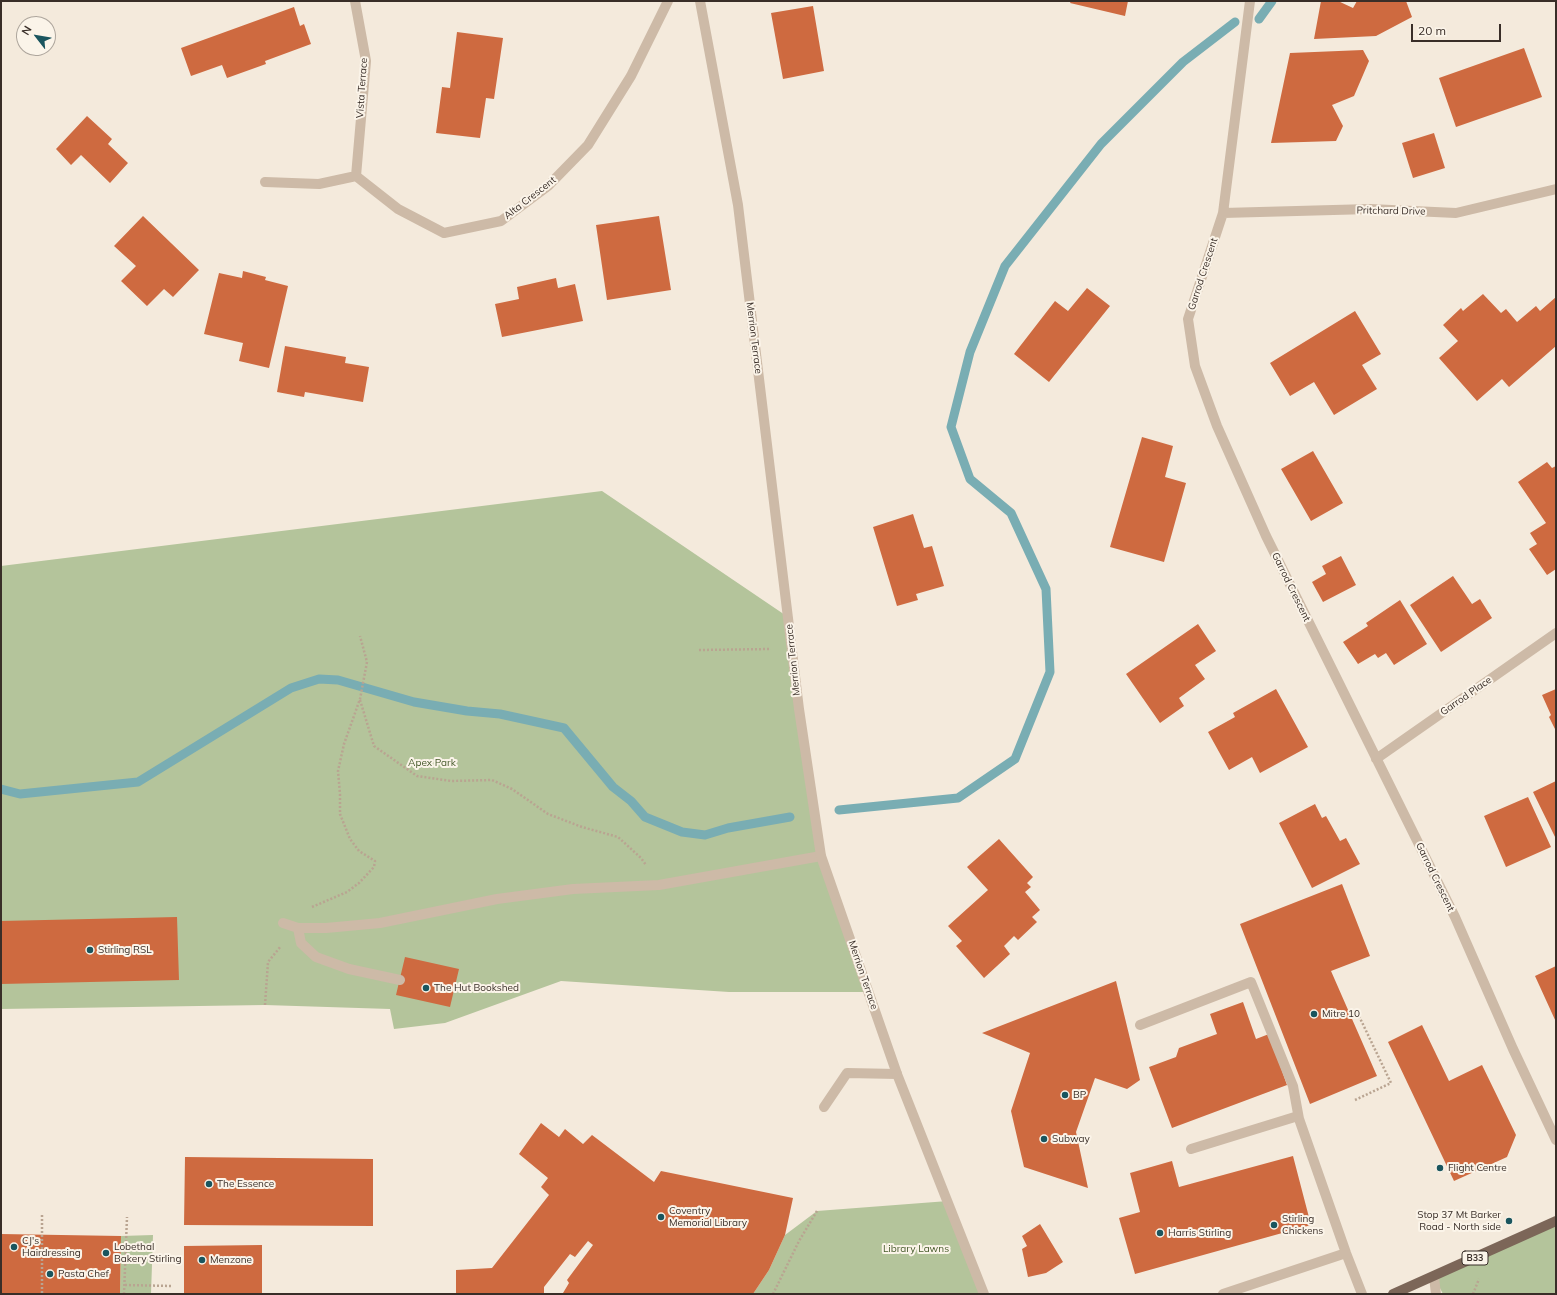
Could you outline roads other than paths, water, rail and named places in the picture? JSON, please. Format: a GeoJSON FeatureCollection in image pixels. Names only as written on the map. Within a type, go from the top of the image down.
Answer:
{"type":"FeatureCollection","features":[{"type":"Feature","properties":{"kind":"main road","name":"B33"},"geometry":{"type":"LineString","coordinates":[[1393,1294],[1556,1220]]}},
{"type":"Feature","properties":{"kind":"street","name":"Vista Terrace"},"geometry":{"type":"LineString","coordinates":[[355,1],[366,61],[356,176]]}},
{"type":"Feature","properties":{"kind":"street","name":"Alta Crescent"},"geometry":{"type":"LineString","coordinates":[[356,176],[398,209],[444,233],[501,221],[548,186],[588,145],[631,76],[668,1]]}},
{"type":"Feature","properties":{"kind":"street","name":"Merrion Terrace"},"geometry":{"type":"LineString","coordinates":[[700,1],[738,205],[792,648],[798,709],[821,856],[898,1074],[984,1294]]}},
{"type":"Feature","properties":{"kind":"street","name":"Garrod Crescent"},"geometry":{"type":"LineString","coordinates":[[1250,1],[1223,213],[1188,319],[1195,366],[1217,426],[1266,536],[1455,917],[1513,1049],[1555,1135]]}},
{"type":"Feature","properties":{"kind":"street"},"geometry":{"type":"LineString","coordinates":[[265,182],[318,184],[356,176]]}},
{"type":"Feature","properties":{"kind":"street","name":"Pritchard Drive"},"geometry":{"type":"LineString","coordinates":[[1223,213],[1370,209],[1456,212],[1556,189]]}},
{"type":"Feature","properties":{"kind":"street","name":"Garrod Place"},"geometry":{"type":"LineString","coordinates":[[1376,759],[1556,633]]}},
{"type":"Feature","properties":{"kind":"street"},"geometry":{"type":"LineString","coordinates":[[283,923],[298,928],[326,928],[380,923],[497,899],[573,889],[659,885],[821,856]]}},
{"type":"Feature","properties":{"kind":"street"},"geometry":{"type":"LineString","coordinates":[[298,928],[301,943],[316,957],[349,969],[400,980]]}},
{"type":"Feature","properties":{"kind":"street"},"geometry":{"type":"LineString","coordinates":[[1140,1025],[1251,982],[1293,1086],[1299,1119],[1362,1294]]}},
{"type":"Feature","properties":{"kind":"street"},"geometry":{"type":"LineString","coordinates":[[824,1107],[847,1073],[898,1074]]}},
{"type":"Feature","properties":{"kind":"street"},"geometry":{"type":"LineString","coordinates":[[1191,1149],[1298,1116],[1299,1119]]}},
{"type":"Feature","properties":{"kind":"street"},"geometry":{"type":"LineString","coordinates":[[1223,1294],[1346,1253]]}},
{"type":"Feature","properties":{"kind":"street"},"geometry":{"type":"LineString","coordinates":[[1434,1276],[1436,1294]]}},
{"type":"Feature","properties":{"kind":"waterway"},"geometry":{"type":"LineString","coordinates":[[1259,19],[1272,1]]}},
{"type":"Feature","properties":{"kind":"waterway"},"geometry":{"type":"LineString","coordinates":[[839,810],[958,798],[1015,759],[1050,672],[1046,589],[1011,513],[970,479],[951,427],[970,352],[1005,266],[1101,144],[1183,62],[1235,22]]}},
{"type":"Feature","properties":{"kind":"waterway"},"geometry":{"type":"LineString","coordinates":[[1,789],[20,794],[138,782],[291,688],[319,679],[338,680],[414,702],[467,711],[500,714],[564,728],[613,787],[631,801],[645,817],[682,832],[705,835],[728,828],[790,817]]}},
{"type":"Feature","properties":{"kind":"place","name":"Stirling RSL"},"geometry":{"type":"Point","coordinates":[90,950]}},
{"type":"Feature","properties":{"kind":"place","name":"The Hut Bookshed"},"geometry":{"type":"Point","coordinates":[426,988]}},
{"type":"Feature","properties":{"kind":"place","name":"Mitre 10"},"geometry":{"type":"Point","coordinates":[1314,1014]}},
{"type":"Feature","properties":{"kind":"place","name":"BP"},"geometry":{"type":"Point","coordinates":[1065,1095]}},
{"type":"Feature","properties":{"kind":"place","name":"Subway"},"geometry":{"type":"Point","coordinates":[1044,1139]}},
{"type":"Feature","properties":{"kind":"place","name":"Flight Centre"},"geometry":{"type":"Point","coordinates":[1440,1168]}},
{"type":"Feature","properties":{"kind":"place","name":"The Essence"},"geometry":{"type":"Point","coordinates":[209,1184]}},
{"type":"Feature","properties":{"kind":"place","name":"Coventry Memorial Library"},"geometry":{"type":"Point","coordinates":[661,1217]}},
{"type":"Feature","properties":{"kind":"place","name":"Stop 37 Mt Barker Road - North side"},"geometry":{"type":"Point","coordinates":[1509,1221]}},
{"type":"Feature","properties":{"kind":"place","name":"Stirling Chickens"},"geometry":{"type":"Point","coordinates":[1274,1225]}},
{"type":"Feature","properties":{"kind":"place","name":"Harris Stirling"},"geometry":{"type":"Point","coordinates":[1160,1233]}},
{"type":"Feature","properties":{"kind":"place","name":"CJ's Hairdressing"},"geometry":{"type":"Point","coordinates":[14,1247]}},
{"type":"Feature","properties":{"kind":"place","name":"Lobethal Bakery Stirling"},"geometry":{"type":"Point","coordinates":[106,1253]}},
{"type":"Feature","properties":{"kind":"place","name":"Menzone"},"geometry":{"type":"Point","coordinates":[202,1260]}},
{"type":"Feature","properties":{"kind":"place","name":"Pasta Chef"},"geometry":{"type":"Point","coordinates":[50,1274]}},
{"type":"Feature","properties":{"kind":"park label","name":"Apex Park"},"geometry":{"type":"Point","coordinates":[432,763]}},
{"type":"Feature","properties":{"kind":"park label","name":"Library Lawns"},"geometry":{"type":"Point","coordinates":[916,1249]}}]}
